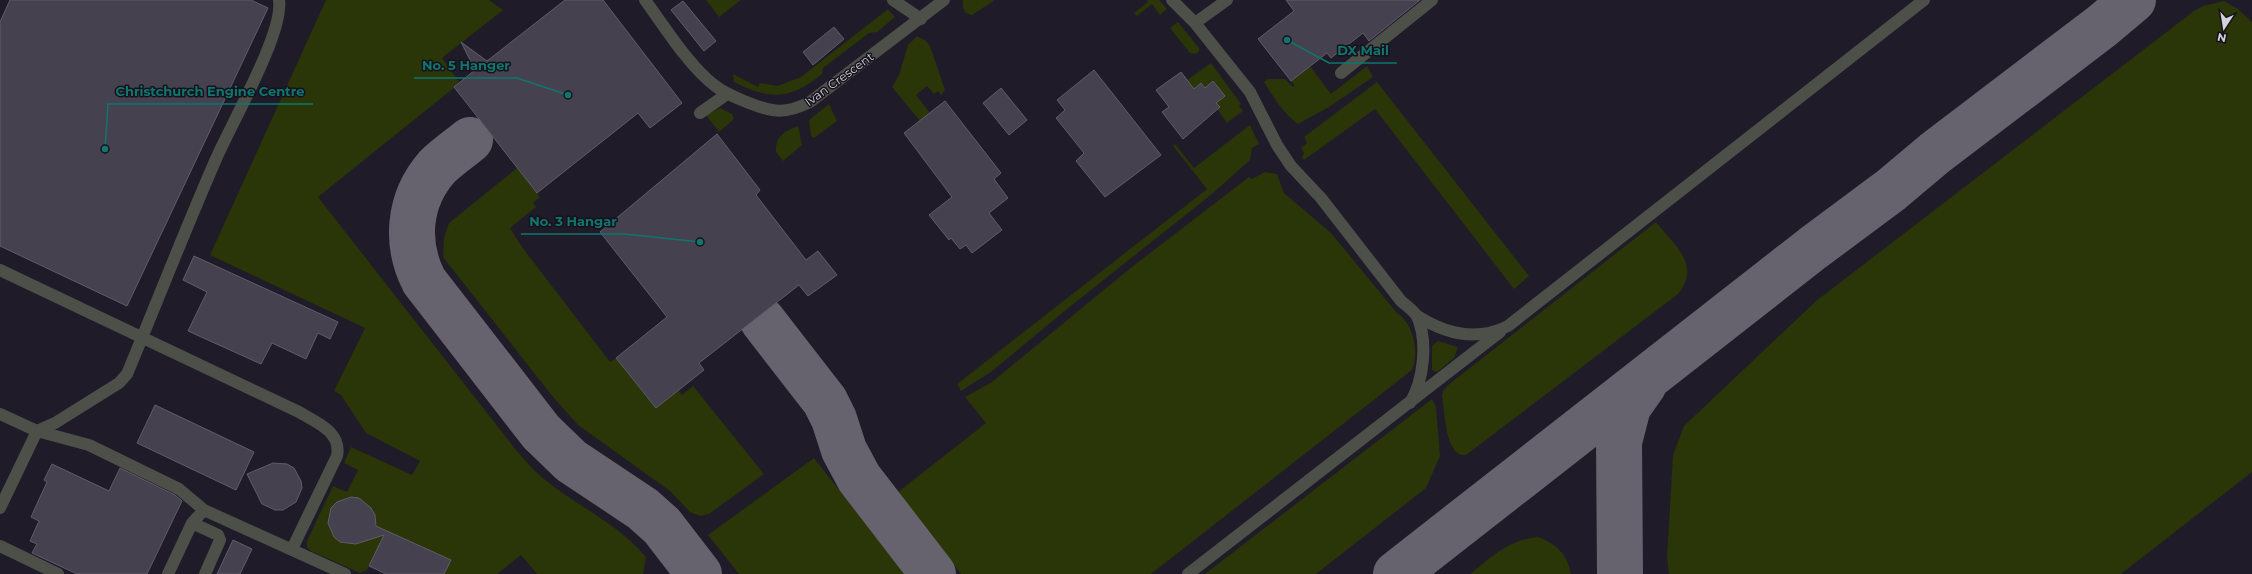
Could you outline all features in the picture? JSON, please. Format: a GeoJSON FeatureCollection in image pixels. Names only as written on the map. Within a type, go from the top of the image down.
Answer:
{"type":"FeatureCollection","features":[{"type":"Feature","properties":{"kind":"street"},"geometry":{"type":"LineString","coordinates":[[0,508],[36,431],[55,423],[119,383],[127,374],[216,158],[266,54],[280,8],[279,0]]}},
{"type":"Feature","properties":{"kind":"street","name":"Ivan Crescent"},"geometry":{"type":"LineString","coordinates":[[645,0],[701,73],[727,94],[773,112],[800,107],[810,102],[944,0]]}},
{"type":"Feature","properties":{"kind":"street"},"geometry":{"type":"LineString","coordinates":[[893,0],[921,18]]}},
{"type":"Feature","properties":{"kind":"street"},"geometry":{"type":"LineString","coordinates":[[1172,0],[1195,23],[1250,92],[1277,145],[1291,166],[1321,198],[1401,301],[1416,315],[1439,328],[1458,334],[1489,334],[1508,326]]}},
{"type":"Feature","properties":{"kind":"street"},"geometry":{"type":"LineString","coordinates":[[1195,23],[1227,0]]}},
{"type":"Feature","properties":{"kind":"street"},"geometry":{"type":"LineString","coordinates":[[1341,73],[1432,0]]}},
{"type":"Feature","properties":{"kind":"street"},"geometry":{"type":"LineString","coordinates":[[1188,574],[1410,403],[1924,0]]}},
{"type":"Feature","properties":{"kind":"street"},"geometry":{"type":"LineString","coordinates":[[700,113],[727,94]]}},
{"type":"Feature","properties":{"kind":"street"},"geometry":{"type":"LineString","coordinates":[[0,270],[142,339],[299,412],[323,426],[334,437],[339,447],[337,456],[292,549]]}},
{"type":"Feature","properties":{"kind":"street"},"geometry":{"type":"LineString","coordinates":[[1410,403],[1420,383],[1423,358],[1416,315]]}},
{"type":"Feature","properties":{"kind":"street"},"geometry":{"type":"LineString","coordinates":[[0,414],[36,431],[89,445],[179,489],[204,510],[345,574]]}},
{"type":"Feature","properties":{"kind":"street"},"geometry":{"type":"LineString","coordinates":[[168,574],[192,523],[204,510]]}},
{"type":"Feature","properties":{"kind":"street"},"geometry":{"type":"LineString","coordinates":[[192,523],[218,535],[220,540],[205,574]]}},
{"type":"Feature","properties":{"kind":"street"},"geometry":{"type":"LineString","coordinates":[[0,546],[58,574]]}},
{"type":"Feature","properties":{"kind":"green space"},"geometry":{"type":"Polygon","coordinates":[[[326,0],[489,0],[503,10],[442,58],[459,82],[455,87],[318,197],[520,455],[548,482],[614,527],[636,546],[646,557],[643,574],[537,574],[521,555],[497,574],[444,574],[450,561],[386,531],[367,570],[360,573],[311,551],[307,547],[307,541],[333,486],[347,492],[358,470],[344,463],[351,447],[412,475],[420,461],[366,433],[341,395],[334,391],[365,328],[210,255],[326,0]]]}},
{"type":"Feature","properties":{"kind":"green space"},"geometry":{"type":"Polygon","coordinates":[[[706,0],[741,0],[719,17],[706,0]]]}},
{"type":"Feature","properties":{"kind":"green space"},"geometry":{"type":"Polygon","coordinates":[[[963,0],[995,0],[972,15],[966,13],[963,8],[963,0]]]}},
{"type":"Feature","properties":{"kind":"green space"},"geometry":{"type":"Polygon","coordinates":[[[1147,0],[1159,0],[1167,9],[1160,15],[1152,4],[1137,16],[1134,13],[1148,2],[1147,0]]]}},
{"type":"Feature","properties":{"kind":"green space"},"geometry":{"type":"Polygon","coordinates":[[[2224,1],[2238,9],[2252,22],[2252,472],[2121,574],[1669,574],[1667,558],[1673,455],[1684,426],[1816,301],[2194,11],[2203,6],[2224,1]]]}},
{"type":"Feature","properties":{"kind":"green space"},"geometry":{"type":"Polygon","coordinates":[[[888,9],[895,17],[877,32],[869,33],[823,68],[822,74],[811,83],[800,89],[790,93],[769,94],[758,92],[734,82],[733,74],[758,87],[760,83],[777,86],[801,77],[888,9]]]}},
{"type":"Feature","properties":{"kind":"green space"},"geometry":{"type":"Polygon","coordinates":[[[1178,22],[1199,48],[1199,51],[1196,54],[1190,53],[1170,28],[1178,22]]]}},
{"type":"Feature","properties":{"kind":"green space"},"geometry":{"type":"Polygon","coordinates":[[[917,36],[926,41],[930,46],[945,90],[941,95],[938,91],[934,94],[927,86],[916,95],[930,113],[920,121],[892,87],[899,75],[908,45],[917,36]]]}},
{"type":"Feature","properties":{"kind":"green space"},"geometry":{"type":"Polygon","coordinates":[[[1211,63],[1241,104],[1239,106],[1243,111],[1227,123],[1217,109],[1213,81],[1205,88],[1201,83],[1194,89],[1187,80],[1211,63]]]}},
{"type":"Feature","properties":{"kind":"green space"},"geometry":{"type":"Polygon","coordinates":[[[1310,66],[1331,94],[1367,66],[1373,77],[1329,107],[1298,124],[1283,110],[1264,82],[1268,79],[1285,79],[1293,87],[1295,86],[1291,81],[1310,66]]]}},
{"type":"Feature","properties":{"kind":"green space"},"geometry":{"type":"Polygon","coordinates":[[[1377,82],[1529,276],[1514,289],[1375,109],[1304,160],[1302,157],[1304,153],[1301,148],[1307,143],[1304,137],[1377,82]]]}},
{"type":"Feature","properties":{"kind":"green space"},"geometry":{"type":"Polygon","coordinates":[[[829,104],[837,121],[814,138],[811,136],[809,120],[829,104]]]}},
{"type":"Feature","properties":{"kind":"green space"},"geometry":{"type":"Polygon","coordinates":[[[720,108],[732,114],[734,119],[719,132],[706,115],[720,108]]]}},
{"type":"Feature","properties":{"kind":"green space"},"geometry":{"type":"Polygon","coordinates":[[[1250,125],[1259,144],[1252,148],[1250,160],[1212,194],[1072,305],[991,372],[961,391],[957,384],[1207,189],[1173,146],[1175,144],[1194,168],[1250,125]]]}},
{"type":"Feature","properties":{"kind":"green space"},"geometry":{"type":"Polygon","coordinates":[[[798,126],[802,145],[783,161],[776,152],[777,142],[785,132],[798,126]]]}},
{"type":"Feature","properties":{"kind":"green space"},"geometry":{"type":"Polygon","coordinates":[[[517,168],[540,197],[533,203],[536,207],[510,228],[522,247],[610,362],[616,358],[656,408],[678,390],[682,395],[693,386],[764,474],[709,514],[700,516],[690,512],[670,491],[578,425],[553,397],[443,257],[444,237],[449,223],[517,168]]]}},
{"type":"Feature","properties":{"kind":"green space"},"geometry":{"type":"Polygon","coordinates":[[[1265,172],[1277,174],[1284,193],[1331,233],[1397,313],[1403,318],[1414,338],[1415,355],[1412,370],[1151,574],[961,574],[898,492],[986,423],[965,397],[992,382],[1128,270],[1249,177],[1252,179],[1265,172]]]}},
{"type":"Feature","properties":{"kind":"green space"},"geometry":{"type":"Polygon","coordinates":[[[1656,222],[1677,247],[1683,256],[1686,265],[1687,274],[1685,284],[1678,294],[1466,455],[1459,454],[1450,442],[1445,422],[1442,396],[1443,391],[1448,385],[1656,222]]]}},
{"type":"Feature","properties":{"kind":"green space"},"geometry":{"type":"Polygon","coordinates":[[[1438,341],[1458,347],[1454,358],[1437,372],[1432,370],[1432,346],[1438,341]]]}},
{"type":"Feature","properties":{"kind":"green space"},"geometry":{"type":"Polygon","coordinates":[[[1432,399],[1436,407],[1440,456],[1426,488],[1316,574],[1205,574],[1432,399]]]}},
{"type":"Feature","properties":{"kind":"green space"},"geometry":{"type":"Polygon","coordinates":[[[814,458],[905,574],[739,574],[708,535],[814,458]]]}},
{"type":"Feature","properties":{"kind":"green space"},"geometry":{"type":"Polygon","coordinates":[[[1538,537],[1551,543],[1564,555],[1571,574],[1470,574],[1509,545],[1538,537]]]}},
{"type":"Feature","properties":{"kind":"building"},"geometry":{"type":"Polygon","coordinates":[[[10,0],[251,0],[268,8],[127,306],[0,246],[0,22],[10,0]]]}},
{"type":"Feature","properties":{"kind":"building"},"geometry":{"type":"Polygon","coordinates":[[[565,0],[603,0],[682,103],[650,128],[638,113],[537,193],[454,87],[475,70],[461,42],[487,61],[565,0]]]}},
{"type":"Feature","properties":{"kind":"building"},"geometry":{"type":"Polygon","coordinates":[[[1286,0],[1420,0],[1369,41],[1363,33],[1331,58],[1327,53],[1291,81],[1258,39],[1294,11],[1286,0]]]}},
{"type":"Feature","properties":{"kind":"building"},"geometry":{"type":"Polygon","coordinates":[[[683,1],[716,41],[704,51],[671,10],[683,1]]]}},
{"type":"Feature","properties":{"kind":"building"},"geometry":{"type":"Polygon","coordinates":[[[834,27],[844,39],[813,65],[803,52],[834,27]]]}},
{"type":"Feature","properties":{"kind":"building"},"geometry":{"type":"Polygon","coordinates":[[[1094,70],[1161,155],[1105,197],[1076,161],[1084,153],[1056,118],[1065,110],[1057,100],[1094,70]]]}},
{"type":"Feature","properties":{"kind":"building"},"geometry":{"type":"Polygon","coordinates":[[[1181,72],[1194,89],[1201,83],[1205,88],[1213,81],[1225,96],[1216,103],[1220,107],[1183,139],[1162,112],[1169,107],[1156,90],[1181,72]]]}},
{"type":"Feature","properties":{"kind":"building"},"geometry":{"type":"Polygon","coordinates":[[[1001,88],[1027,120],[1009,135],[983,103],[1001,88]]]}},
{"type":"Feature","properties":{"kind":"building"},"geometry":{"type":"Polygon","coordinates":[[[945,101],[1001,173],[994,179],[1008,198],[989,213],[1002,230],[972,253],[966,245],[960,249],[951,238],[949,240],[929,215],[952,197],[904,133],[945,101]]]}},
{"type":"Feature","properties":{"kind":"building"},"geometry":{"type":"Polygon","coordinates":[[[717,134],[760,190],[756,195],[806,260],[818,251],[837,275],[808,296],[799,285],[699,363],[704,370],[656,408],[616,358],[667,317],[600,232],[717,134]]]}},
{"type":"Feature","properties":{"kind":"building"},"geometry":{"type":"Polygon","coordinates":[[[194,256],[338,322],[330,339],[318,333],[306,359],[272,343],[261,364],[188,331],[207,292],[183,280],[194,256]]]}},
{"type":"Feature","properties":{"kind":"building"},"geometry":{"type":"Polygon","coordinates":[[[155,405],[254,452],[236,490],[137,443],[155,405]]]}},
{"type":"Feature","properties":{"kind":"building"},"geometry":{"type":"Polygon","coordinates":[[[273,463],[287,464],[294,468],[301,481],[302,488],[296,502],[283,510],[275,510],[262,504],[247,474],[273,463]]]}},
{"type":"Feature","properties":{"kind":"building"},"geometry":{"type":"Polygon","coordinates":[[[52,464],[109,491],[120,468],[175,495],[182,501],[147,574],[77,574],[32,553],[37,544],[30,541],[39,521],[31,517],[47,482],[44,480],[52,464]]]}},
{"type":"Feature","properties":{"kind":"building"},"geometry":{"type":"Polygon","coordinates":[[[351,497],[359,498],[371,508],[375,515],[376,526],[451,560],[444,574],[386,574],[369,566],[384,535],[356,544],[340,542],[334,537],[328,523],[331,508],[337,502],[351,497]]]}},
{"type":"Feature","properties":{"kind":"building"},"geometry":{"type":"Polygon","coordinates":[[[233,540],[252,549],[240,574],[217,574],[233,540]]]}},
{"type":"Feature","properties":{"kind":"taxiway"},"geometry":{"type":"LineString","coordinates":[[1396,574],[1813,248],[1891,190],[1935,153],[2102,26],[2133,0]]}},
{"type":"Feature","properties":{"kind":"taxiway"},"geometry":{"type":"LineString","coordinates":[[470,140],[437,167],[427,180],[415,208],[412,222],[412,237],[418,267],[424,281],[541,432],[571,461],[643,509],[662,526],[699,574]]}},
{"type":"Feature","properties":{"kind":"taxiway"},"geometry":{"type":"LineString","coordinates":[[763,321],[825,401],[834,419],[844,450],[859,478],[933,574]]}},
{"type":"Feature","properties":{"kind":"taxiway"},"geometry":{"type":"LineString","coordinates":[[1620,574],[1619,442],[1628,407],[1644,384]]}},
{"type":"Feature","properties":{"kind":"place","name":"DX Mail"},"geometry":{"type":"Point","coordinates":[1287,40]}},
{"type":"Feature","properties":{"kind":"place","name":"No. 5 Hanger"},"geometry":{"type":"Point","coordinates":[568,95]}},
{"type":"Feature","properties":{"kind":"place","name":"Christchurch Engine Centre"},"geometry":{"type":"Point","coordinates":[105,149]}},
{"type":"Feature","properties":{"kind":"place","name":"No. 3 Hangar"},"geometry":{"type":"Point","coordinates":[700,242]}}]}
